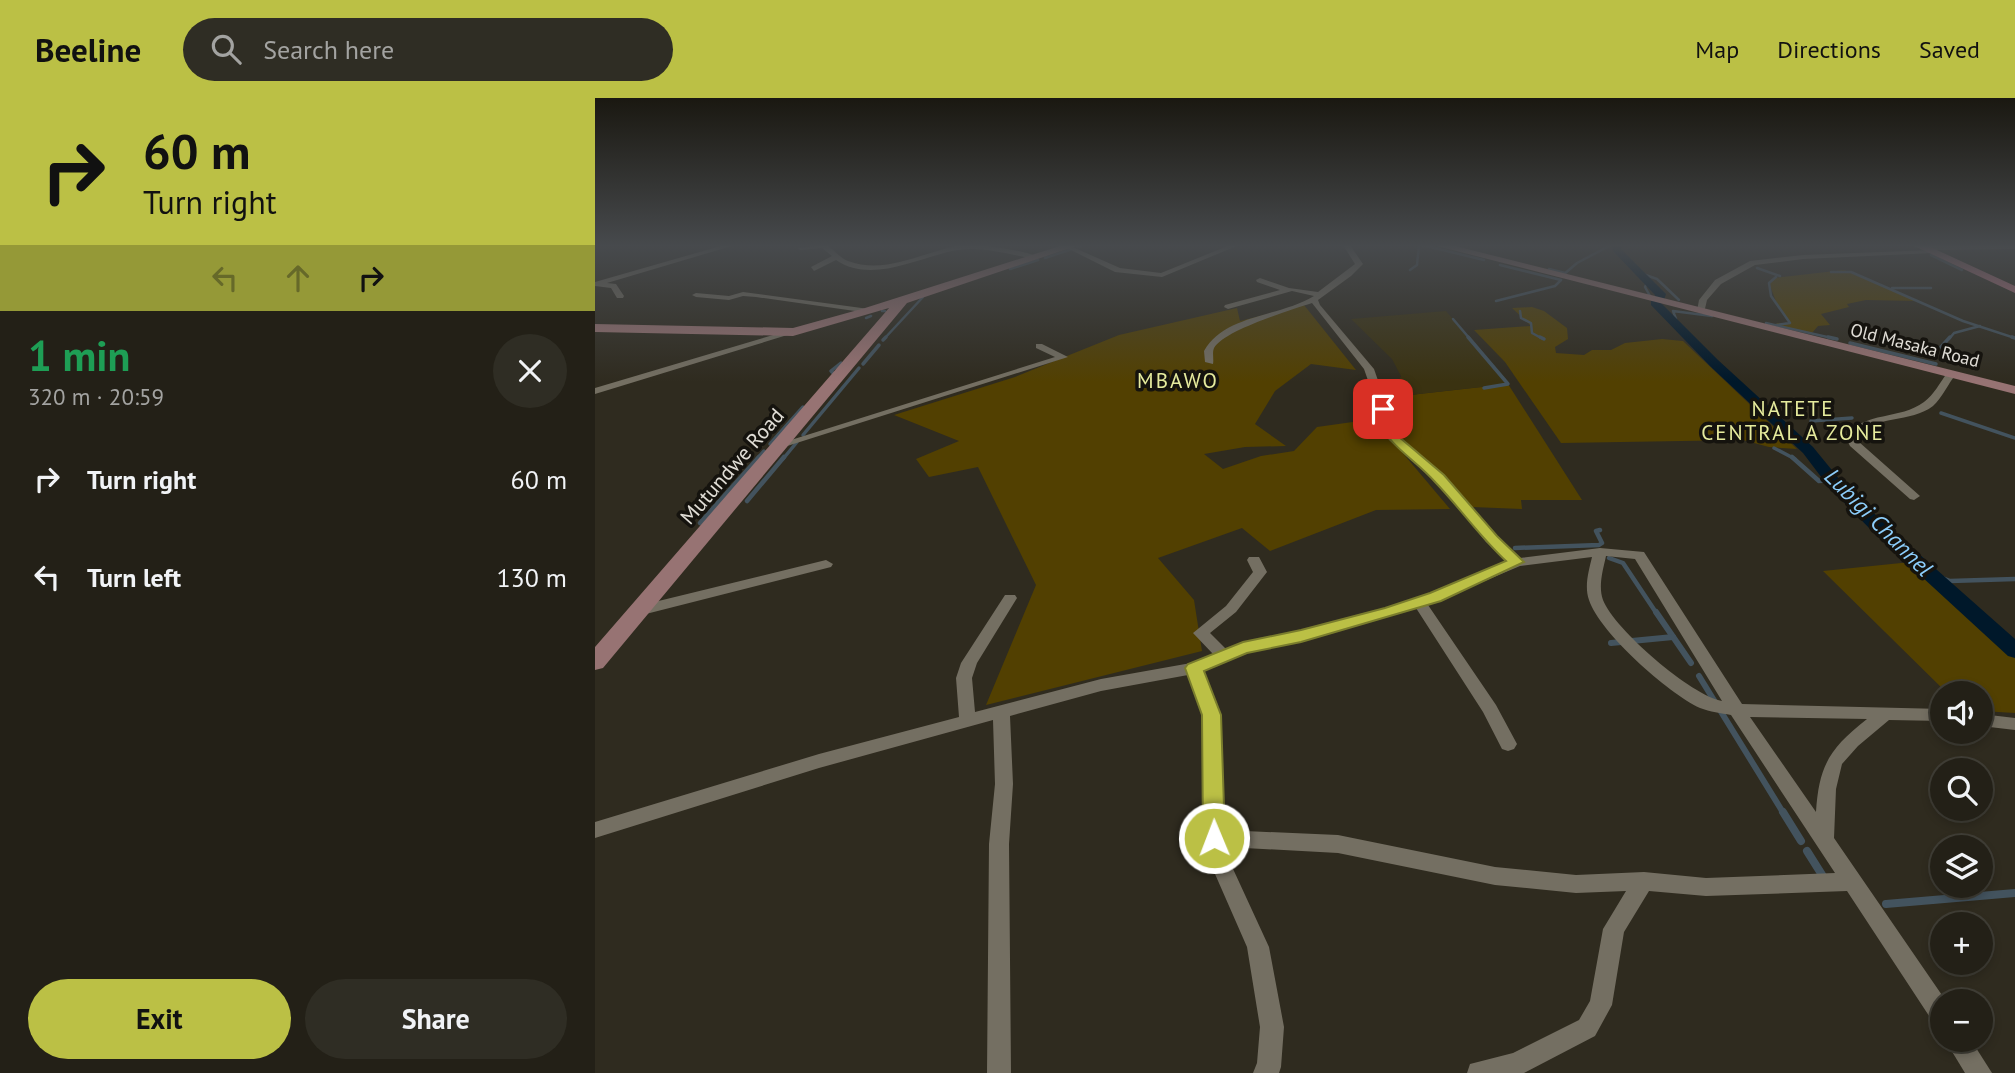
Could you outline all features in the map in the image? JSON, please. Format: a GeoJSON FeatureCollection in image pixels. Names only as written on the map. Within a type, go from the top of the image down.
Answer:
{"type":"FeatureCollection","features":[{"type":"Feature","properties":{"kind":"main road"},"geometry":{"type":"LineString","coordinates":[[595,328],[793,332],[932,290]]}},
{"type":"Feature","properties":{"kind":"main road","name":"Old Masaka Road"},"geometry":{"type":"LineString","coordinates":[[1619,290],[2015,390]]}},
{"type":"Feature","properties":{"kind":"main road","name":"Mutundwe Road"},"geometry":{"type":"LineString","coordinates":[[595,662],[903,300]]}},
{"type":"Feature","properties":{"kind":"street"},"geometry":{"type":"LineString","coordinates":[[616,290],[620,296]]}},
{"type":"Feature","properties":{"kind":"street"},"geometry":{"type":"LineString","coordinates":[[1228,307],[1286,290]]}},
{"type":"Feature","properties":{"kind":"street"},"geometry":{"type":"LineString","coordinates":[[1300,290],[1317,297]]}},
{"type":"Feature","properties":{"kind":"street"},"geometry":{"type":"LineString","coordinates":[[1210,362],[1208,351],[1211,345],[1245,323],[1317,297],[1327,290]]}},
{"type":"Feature","properties":{"kind":"street"},"geometry":{"type":"LineString","coordinates":[[1701,311],[1703,300],[1711,290]]}},
{"type":"Feature","properties":{"kind":"street"},"geometry":{"type":"LineString","coordinates":[[696,295],[729,298],[743,294],[869,311]]}},
{"type":"Feature","properties":{"kind":"street"},"geometry":{"type":"LineString","coordinates":[[1317,297],[1317,306],[1331,319],[1369,369],[1383,409],[1382,419],[1393,438],[1440,478],[1491,539],[1517,562]]}},
{"type":"Feature","properties":{"kind":"street"},"geometry":{"type":"LineString","coordinates":[[595,391],[793,332]]}},
{"type":"Feature","properties":{"kind":"street"},"geometry":{"type":"LineString","coordinates":[[780,445],[1063,357],[1039,346]]}},
{"type":"Feature","properties":{"kind":"street"},"geometry":{"type":"LineString","coordinates":[[1914,496],[1854,444],[1850,436],[1871,424],[1927,405],[1951,374]]}},
{"type":"Feature","properties":{"kind":"street"},"geometry":{"type":"LineString","coordinates":[[1600,552],[1594,592],[1596,603],[1630,645],[1692,695],[1709,704],[1737,710],[1930,715]]}},
{"type":"Feature","properties":{"kind":"street"},"geometry":{"type":"LineString","coordinates":[[595,830],[819,761],[1101,685],[1194,668],[1223,655],[1419,602],[1517,562],[1600,552],[1639,555],[1737,710],[1930,998]]}},
{"type":"Feature","properties":{"kind":"street"},"geometry":{"type":"LineString","coordinates":[[1223,655],[1201,633],[1231,609],[1260,572],[1254,560]]}},
{"type":"Feature","properties":{"kind":"street"},"geometry":{"type":"LineString","coordinates":[[638,611],[826,564]]}},
{"type":"Feature","properties":{"kind":"street"},"geometry":{"type":"LineString","coordinates":[[968,722],[964,678],[969,663],[1010,598]]}},
{"type":"Feature","properties":{"kind":"street"},"geometry":{"type":"LineString","coordinates":[[1419,602],[1485,700],[1508,744]]}},
{"type":"Feature","properties":{"kind":"street"},"geometry":{"type":"LineString","coordinates":[[1194,668],[1211,715],[1214,838],[1218,858],[1258,947],[1272,1027],[1269,1068],[1265,1073]]}},
{"type":"Feature","properties":{"kind":"street"},"geometry":{"type":"LineString","coordinates":[[999,1073],[999,844],[1005,784],[1001,713]]}},
{"type":"Feature","properties":{"kind":"street"},"geometry":{"type":"LineString","coordinates":[[1824,841],[1830,774],[1834,762],[1846,747],[1886,713]]}},
{"type":"Feature","properties":{"kind":"street"},"geometry":{"type":"LineString","coordinates":[[1993,721],[2015,724]]}},
{"type":"Feature","properties":{"kind":"street"},"geometry":{"type":"LineString","coordinates":[[1214,838],[1338,844],[1495,876],[1576,884],[1644,881],[1706,887],[1851,882]]}},
{"type":"Feature","properties":{"kind":"street"},"geometry":{"type":"LineString","coordinates":[[1479,1073],[1516,1064],[1587,1028],[1601,1005],[1614,929],[1644,881]]}},
{"type":"Feature","properties":{"kind":"street"},"geometry":{"type":"LineString","coordinates":[[1965,1052],[1980,1073]]}},
{"type":"Feature","properties":{"kind":"shaded area"},"geometry":{"type":"Polygon","coordinates":[[[1772,290],[1892,290],[1917,301],[1866,300],[1847,304],[1849,307],[1821,314],[1830,325],[1818,326],[1812,333],[1776,325],[1789,323],[1772,290]]]}},
{"type":"Feature","properties":{"kind":"shaded area"},"geometry":{"type":"Polygon","coordinates":[[[1304,305],[1356,370],[1311,364],[1275,391],[1255,424],[1286,446],[1245,447],[1204,454],[1223,469],[1261,456],[1294,451],[1317,427],[1374,419],[1450,509],[1376,510],[1270,551],[1242,528],[1158,558],[1194,600],[1202,651],[986,705],[1036,585],[978,467],[929,477],[916,459],[959,441],[894,415],[1015,377],[1119,335],[1237,308],[1240,321],[1304,305]]]}},
{"type":"Feature","properties":{"kind":"shaded area"},"geometry":{"type":"Polygon","coordinates":[[[1532,307],[1544,311],[1567,328],[1568,339],[1555,347],[1556,353],[1584,355],[1592,350],[1611,350],[1625,343],[1662,339],[1683,341],[1797,449],[1769,447],[1743,440],[1561,443],[1505,362],[1474,330],[1531,326],[1512,308],[1532,307]]]}},
{"type":"Feature","properties":{"kind":"shaded area"},"geometry":{"type":"Polygon","coordinates":[[[1508,384],[1582,500],[1521,500],[1522,509],[1472,507],[1441,473],[1412,450],[1386,419],[1393,393],[1410,395],[1508,384]]]}},
{"type":"Feature","properties":{"kind":"shaded area"},"geometry":{"type":"Polygon","coordinates":[[[1911,562],[2015,655],[2015,713],[1993,712],[1993,681],[1935,681],[1823,571],[1911,562]]]}},
{"type":"Feature","properties":{"kind":"sand"},"geometry":{"type":"Polygon","coordinates":[[[1446,311],[1508,384],[1410,395],[1393,393],[1401,376],[1392,359],[1351,319],[1446,311]]]}},
{"type":"Feature","properties":{"kind":"waterway"},"geometry":{"type":"LineString","coordinates":[[1496,301],[1537,290]]}},
{"type":"Feature","properties":{"kind":"waterway"},"geometry":{"type":"LineString","coordinates":[[1647,290],[1650,296]]}},
{"type":"Feature","properties":{"kind":"waterway","name":"Lubigi Channel"},"geometry":{"type":"LineString","coordinates":[[1657,290],[1661,294],[1660,298]]}},
{"type":"Feature","properties":{"kind":"waterway"},"geometry":{"type":"LineString","coordinates":[[1669,290],[1679,300]]}},
{"type":"Feature","properties":{"kind":"waterway"},"geometry":{"type":"LineString","coordinates":[[1770,290],[1771,296],[1790,323],[1776,325]]}},
{"type":"Feature","properties":{"kind":"waterway"},"geometry":{"type":"LineString","coordinates":[[1893,290],[1979,326]]}},
{"type":"Feature","properties":{"kind":"waterway"},"geometry":{"type":"LineString","coordinates":[[884,339],[923,297]]}},
{"type":"Feature","properties":{"kind":"waterway","name":"Lubigi Channel"},"geometry":{"type":"LineString","coordinates":[[1655,303],[1714,363],[1808,450],[1834,483],[1878,527],[2015,651]]}},
{"type":"Feature","properties":{"kind":"waterway"},"geometry":{"type":"LineString","coordinates":[[1520,311],[1521,318],[1531,323],[1532,333],[1543,339]]}},
{"type":"Feature","properties":{"kind":"waterway"},"geometry":{"type":"LineString","coordinates":[[1672,321],[1676,319],[1673,311],[1712,316]]}},
{"type":"Feature","properties":{"kind":"waterway"},"geometry":{"type":"LineString","coordinates":[[866,318],[871,316]]}},
{"type":"Feature","properties":{"kind":"waterway"},"geometry":{"type":"LineString","coordinates":[[1453,319],[1470,339]]}},
{"type":"Feature","properties":{"kind":"waterway"},"geometry":{"type":"LineString","coordinates":[[1766,323],[1836,339]]}},
{"type":"Feature","properties":{"kind":"waterway"},"geometry":{"type":"LineString","coordinates":[[1949,339],[1954,333],[1979,326]]}},
{"type":"Feature","properties":{"kind":"waterway"},"geometry":{"type":"LineString","coordinates":[[1979,326],[2015,338],[2012,337]]}},
{"type":"Feature","properties":{"kind":"waterway"},"geometry":{"type":"LineString","coordinates":[[1468,337],[1508,384],[1484,388]]}},
{"type":"Feature","properties":{"kind":"waterway"},"geometry":{"type":"LineString","coordinates":[[1540,337],[1544,339]]}},
{"type":"Feature","properties":{"kind":"waterway"},"geometry":{"type":"LineString","coordinates":[[1828,337],[1837,339]]}},
{"type":"Feature","properties":{"kind":"waterway"},"geometry":{"type":"LineString","coordinates":[[1941,347],[1950,337]]}},
{"type":"Feature","properties":{"kind":"waterway"},"geometry":{"type":"LineString","coordinates":[[1850,343],[1936,364]]}},
{"type":"Feature","properties":{"kind":"waterway"},"geometry":{"type":"LineString","coordinates":[[863,364],[879,345]]}},
{"type":"Feature","properties":{"kind":"waterway"},"geometry":{"type":"LineString","coordinates":[[833,373],[831,371],[841,363]]}},
{"type":"Feature","properties":{"kind":"waterway"},"geometry":{"type":"LineString","coordinates":[[803,435],[859,368]]}},
{"type":"Feature","properties":{"kind":"waterway"},"geometry":{"type":"LineString","coordinates":[[770,444],[803,407]]}},
{"type":"Feature","properties":{"kind":"waterway"},"geometry":{"type":"LineString","coordinates":[[1941,413],[2015,438]]}},
{"type":"Feature","properties":{"kind":"waterway"},"geometry":{"type":"LineString","coordinates":[[1811,421],[1852,418]]}},
{"type":"Feature","properties":{"kind":"waterway"},"geometry":{"type":"LineString","coordinates":[[783,459],[797,442]]}},
{"type":"Feature","properties":{"kind":"waterway"},"geometry":{"type":"LineString","coordinates":[[1774,448],[1793,458]]}},
{"type":"Feature","properties":{"kind":"waterway"},"geometry":{"type":"LineString","coordinates":[[757,459],[764,451]]}},
{"type":"Feature","properties":{"kind":"waterway"},"geometry":{"type":"LineString","coordinates":[[700,523],[759,457]]}},
{"type":"Feature","properties":{"kind":"waterway"},"geometry":{"type":"LineString","coordinates":[[747,501],[784,457]]}},
{"type":"Feature","properties":{"kind":"waterway"},"geometry":{"type":"LineString","coordinates":[[1793,458],[1819,481],[1831,480]]}},
{"type":"Feature","properties":{"kind":"waterway"},"geometry":{"type":"LineString","coordinates":[[1515,548],[1599,545],[1602,543],[1596,531],[1600,530]]}},
{"type":"Feature","properties":{"kind":"waterway"},"geometry":{"type":"LineString","coordinates":[[1609,558],[1623,563],[1657,614]]}},
{"type":"Feature","properties":{"kind":"waterway"},"geometry":{"type":"LineString","coordinates":[[1926,572],[1950,581],[2015,579]]}},
{"type":"Feature","properties":{"kind":"waterway"},"geometry":{"type":"LineString","coordinates":[[1656,612],[1691,663]]}},
{"type":"Feature","properties":{"kind":"waterway"},"geometry":{"type":"LineString","coordinates":[[1611,643],[1673,637]]}},
{"type":"Feature","properties":{"kind":"waterway"},"geometry":{"type":"LineString","coordinates":[[1699,676],[1784,814]]}},
{"type":"Feature","properties":{"kind":"waterway"},"geometry":{"type":"LineString","coordinates":[[1783,812],[1801,841]]}},
{"type":"Feature","properties":{"kind":"waterway"},"geometry":{"type":"LineString","coordinates":[[1807,851],[1824,878]]}},
{"type":"Feature","properties":{"kind":"waterway"},"geometry":{"type":"LineString","coordinates":[[1886,904],[2015,893]]}},
{"type":"Feature","properties":{"kind":"district","name":"MBAWO"},"geometry":{"type":"Point","coordinates":[1178,380]}},
{"type":"Feature","properties":{"kind":"district","name":"NATETE CENTRAL A ZONE"},"geometry":{"type":"Point","coordinates":[1793,420]}},
{"type":"Feature","properties":{"kind":"route"},"geometry":{"type":"LineString","coordinates":[[1214,838],[1211,715],[1194,668],[1243,648],[1301,636],[1436,597],[1517,562],[1491,539],[1440,478],[1393,438],[1382,419],[1383,409]]}}]}
